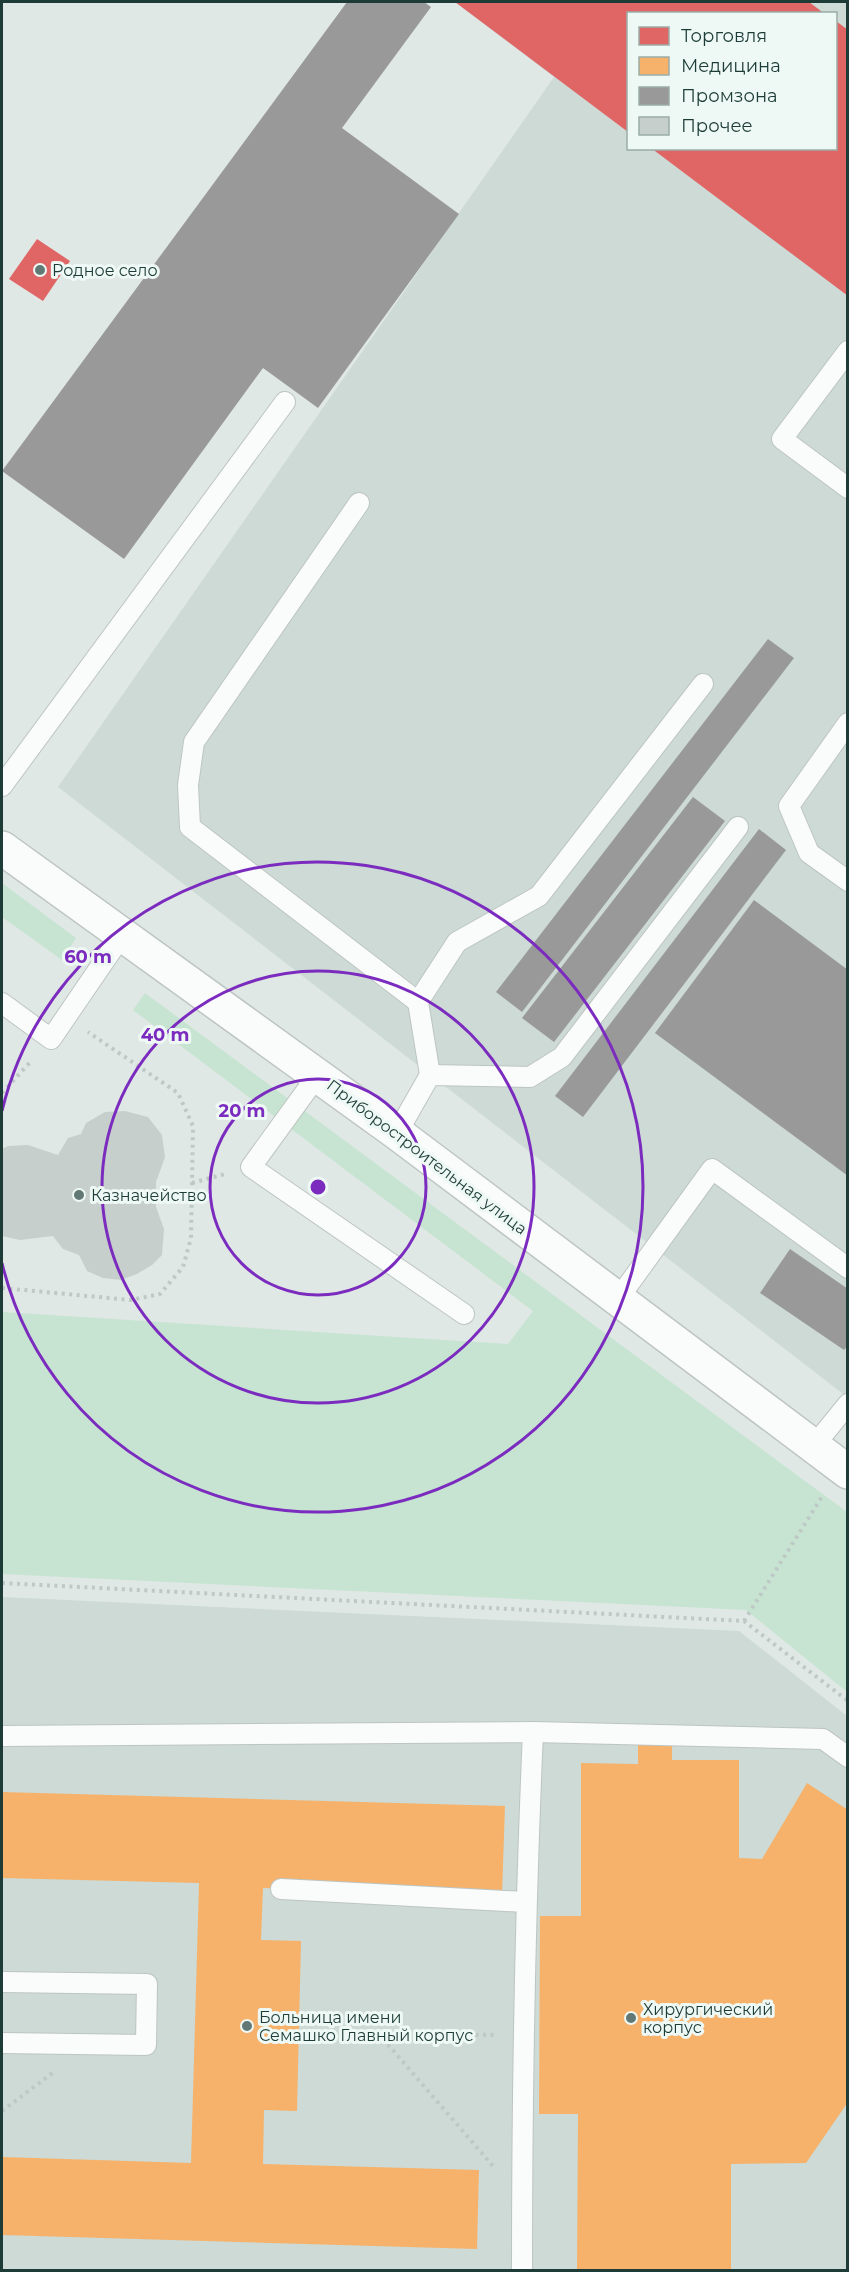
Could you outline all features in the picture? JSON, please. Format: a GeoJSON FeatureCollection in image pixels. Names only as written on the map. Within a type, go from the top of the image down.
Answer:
{"type":"FeatureCollection","features":[{"type":"Feature","properties":{"kind":"street","name":"Приборостроительная улица"},"geometry":{"type":"LineString","coordinates":[[2,848],[397,1133],[844,1470]]}},
{"type":"Feature","properties":{"kind":"lane"},"geometry":{"type":"LineString","coordinates":[[848,351],[782,439],[848,488]]}},
{"type":"Feature","properties":{"kind":"lane"},"geometry":{"type":"LineString","coordinates":[[2,786],[285,402]]}},
{"type":"Feature","properties":{"kind":"lane"},"geometry":{"type":"LineString","coordinates":[[359,503],[194,742],[188,785],[190,827],[418,1002]]}},
{"type":"Feature","properties":{"kind":"lane"},"geometry":{"type":"LineString","coordinates":[[397,1133],[430,1075],[418,1002],[457,942],[539,896],[703,684]]}},
{"type":"Feature","properties":{"kind":"lane"},"geometry":{"type":"LineString","coordinates":[[848,723],[789,806],[809,854],[848,881]]}},
{"type":"Feature","properties":{"kind":"lane"},"geometry":{"type":"LineString","coordinates":[[430,1075],[530,1077],[562,1057],[738,827]]}},
{"type":"Feature","properties":{"kind":"lane"},"geometry":{"type":"LineString","coordinates":[[2,1003],[51,1039],[122,935]]}},
{"type":"Feature","properties":{"kind":"lane"},"geometry":{"type":"LineString","coordinates":[[317,1076],[252,1167],[464,1314]]}},
{"type":"Feature","properties":{"kind":"lane"},"geometry":{"type":"LineString","coordinates":[[618,1299],[712,1168],[848,1268]]}},
{"type":"Feature","properties":{"kind":"lane"},"geometry":{"type":"LineString","coordinates":[[813,1447],[848,1404]]}},
{"type":"Feature","properties":{"kind":"lane"},"geometry":{"type":"LineString","coordinates":[[2,1736],[533,1732],[823,1739],[848,1757]]}},
{"type":"Feature","properties":{"kind":"lane"},"geometry":{"type":"LineString","coordinates":[[522,2271],[525,1902],[533,1732]]}},
{"type":"Feature","properties":{"kind":"lane"},"geometry":{"type":"LineString","coordinates":[[281,1889],[525,1902]]}},
{"type":"Feature","properties":{"kind":"lane"},"geometry":{"type":"LineString","coordinates":[[2,1982],[147,1984],[146,2045],[2,2043]]}},
{"type":"Feature","properties":{"kind":"path"},"geometry":{"type":"LineString","coordinates":[[2,1288],[131,1300],[160,1294],[183,1267],[191,1238],[193,1126],[178,1093],[66,1017]]}},
{"type":"Feature","properties":{"kind":"path"},"geometry":{"type":"LineString","coordinates":[[2,1093],[51,1039]]}},
{"type":"Feature","properties":{"kind":"path"},"geometry":{"type":"LineString","coordinates":[[744,1621],[844,1470]]}},
{"type":"Feature","properties":{"kind":"path"},"geometry":{"type":"LineString","coordinates":[[2,1583],[744,1621],[848,1701]]}},
{"type":"Feature","properties":{"kind":"path"},"geometry":{"type":"LineString","coordinates":[[522,2200],[378,2033],[523,2035]]}},
{"type":"Feature","properties":{"kind":"path"},"geometry":{"type":"LineString","coordinates":[[2,2111],[91,2044]]}},
{"type":"Feature","properties":{"kind":"shaded area"},"geometry":{"type":"Polygon","coordinates":[[[455,2],[847,2],[847,1397],[58,787],[554,77],[455,2]]]}},
{"type":"Feature","properties":{"kind":"shaded area"},"geometry":{"type":"Polygon","coordinates":[[[2,1597],[739,1631],[847,1716],[847,2270],[2,2270],[2,1597]]]}},
{"type":"Feature","properties":{"kind":"green space"},"geometry":{"type":"Polygon","coordinates":[[[2,883],[76,938],[62,960],[2,917],[2,883]]]}},
{"type":"Feature","properties":{"kind":"green space"},"geometry":{"type":"Polygon","coordinates":[[[145,993],[847,1512],[847,1692],[746,1610],[2,1574],[2,1312],[508,1344],[533,1311],[133,1010],[145,993]]]}},
{"type":"Feature","properties":{"kind":"building: Торговля"},"geometry":{"type":"Polygon","coordinates":[[[455,2],[809,2],[822,12],[627,12],[627,131],[455,2]]]}},
{"type":"Feature","properties":{"kind":"building: Торговля"},"geometry":{"type":"Polygon","coordinates":[[[837,22],[848,30],[848,296],[654,150],[837,150],[837,22]]]}},
{"type":"Feature","properties":{"kind":"building: Торговля","name":"Родное село"},"geometry":{"type":"Polygon","coordinates":[[[37,239],[70,261],[43,301],[9,279],[37,239]]]}},
{"type":"Feature","properties":{"kind":"building: Медицина","name":"Хирургический корпус"},"geometry":{"type":"Polygon","coordinates":[[[638,1745],[672,1745],[672,1760],[739,1760],[739,1858],[762,1859],[807,1783],[848,1810],[848,2102],[806,2163],[731,2164],[731,2270],[577,2270],[578,2114],[539,2114],[540,1916],[581,1916],[581,1763],[638,1764],[638,1745]]]}},
{"type":"Feature","properties":{"kind":"building: Медицина","name":"Больница имени Семашко Главный корпус"},"geometry":{"type":"Polygon","coordinates":[[[2,1792],[505,1806],[502,1895],[263,1888],[261,1940],[301,1941],[297,2111],[264,2110],[263,2164],[479,2170],[477,2249],[2,2235],[2,2157],[191,2163],[199,1883],[2,1878],[2,1792]]]}},
{"type":"Feature","properties":{"kind":"building: Промзона"},"geometry":{"type":"Polygon","coordinates":[[[347,2],[424,2],[431,7],[342,128],[459,214],[318,408],[263,368],[124,559],[2,471],[347,2]]]}},
{"type":"Feature","properties":{"kind":"building: Промзона"},"geometry":{"type":"Polygon","coordinates":[[[768,639],[794,658],[522,1012],[496,992],[768,639]]]}},
{"type":"Feature","properties":{"kind":"building: Промзона"},"geometry":{"type":"Polygon","coordinates":[[[693,797],[725,821],[554,1042],[522,1018],[693,797]]]}},
{"type":"Feature","properties":{"kind":"building: Промзона"},"geometry":{"type":"Polygon","coordinates":[[[759,829],[786,850],[583,1117],[555,1096],[759,829]]]}},
{"type":"Feature","properties":{"kind":"building: Промзона"},"geometry":{"type":"Polygon","coordinates":[[[754,900],[848,970],[848,1176],[655,1033],[754,900]]]}},
{"type":"Feature","properties":{"kind":"building: Промзона"},"geometry":{"type":"Polygon","coordinates":[[[790,1249],[848,1289],[848,1345],[844,1350],[760,1293],[790,1249]]]}},
{"type":"Feature","properties":{"kind":"building: Прочее","name":"Казначейство"},"geometry":{"type":"Polygon","coordinates":[[[125,1111],[148,1117],[162,1135],[165,1157],[156,1182],[156,1207],[164,1229],[162,1255],[152,1265],[137,1274],[121,1280],[103,1278],[87,1271],[79,1255],[63,1249],[53,1236],[20,1240],[2,1236],[2,1149],[8,1146],[28,1145],[58,1155],[68,1138],[81,1134],[86,1123],[105,1112],[125,1111]]]}},
{"type":"Feature","properties":{"kind":"place","name":"Родное село"},"geometry":{"type":"Point","coordinates":[40,270]}},
{"type":"Feature","properties":{"kind":"place","name":"Казначейство"},"geometry":{"type":"Point","coordinates":[79,1195]}},
{"type":"Feature","properties":{"kind":"place","name":"Хирургический корпус"},"geometry":{"type":"Point","coordinates":[631,2018]}},
{"type":"Feature","properties":{"kind":"place","name":"Больница имени Семашко Главный корпус"},"geometry":{"type":"Point","coordinates":[247,2026]}}]}
